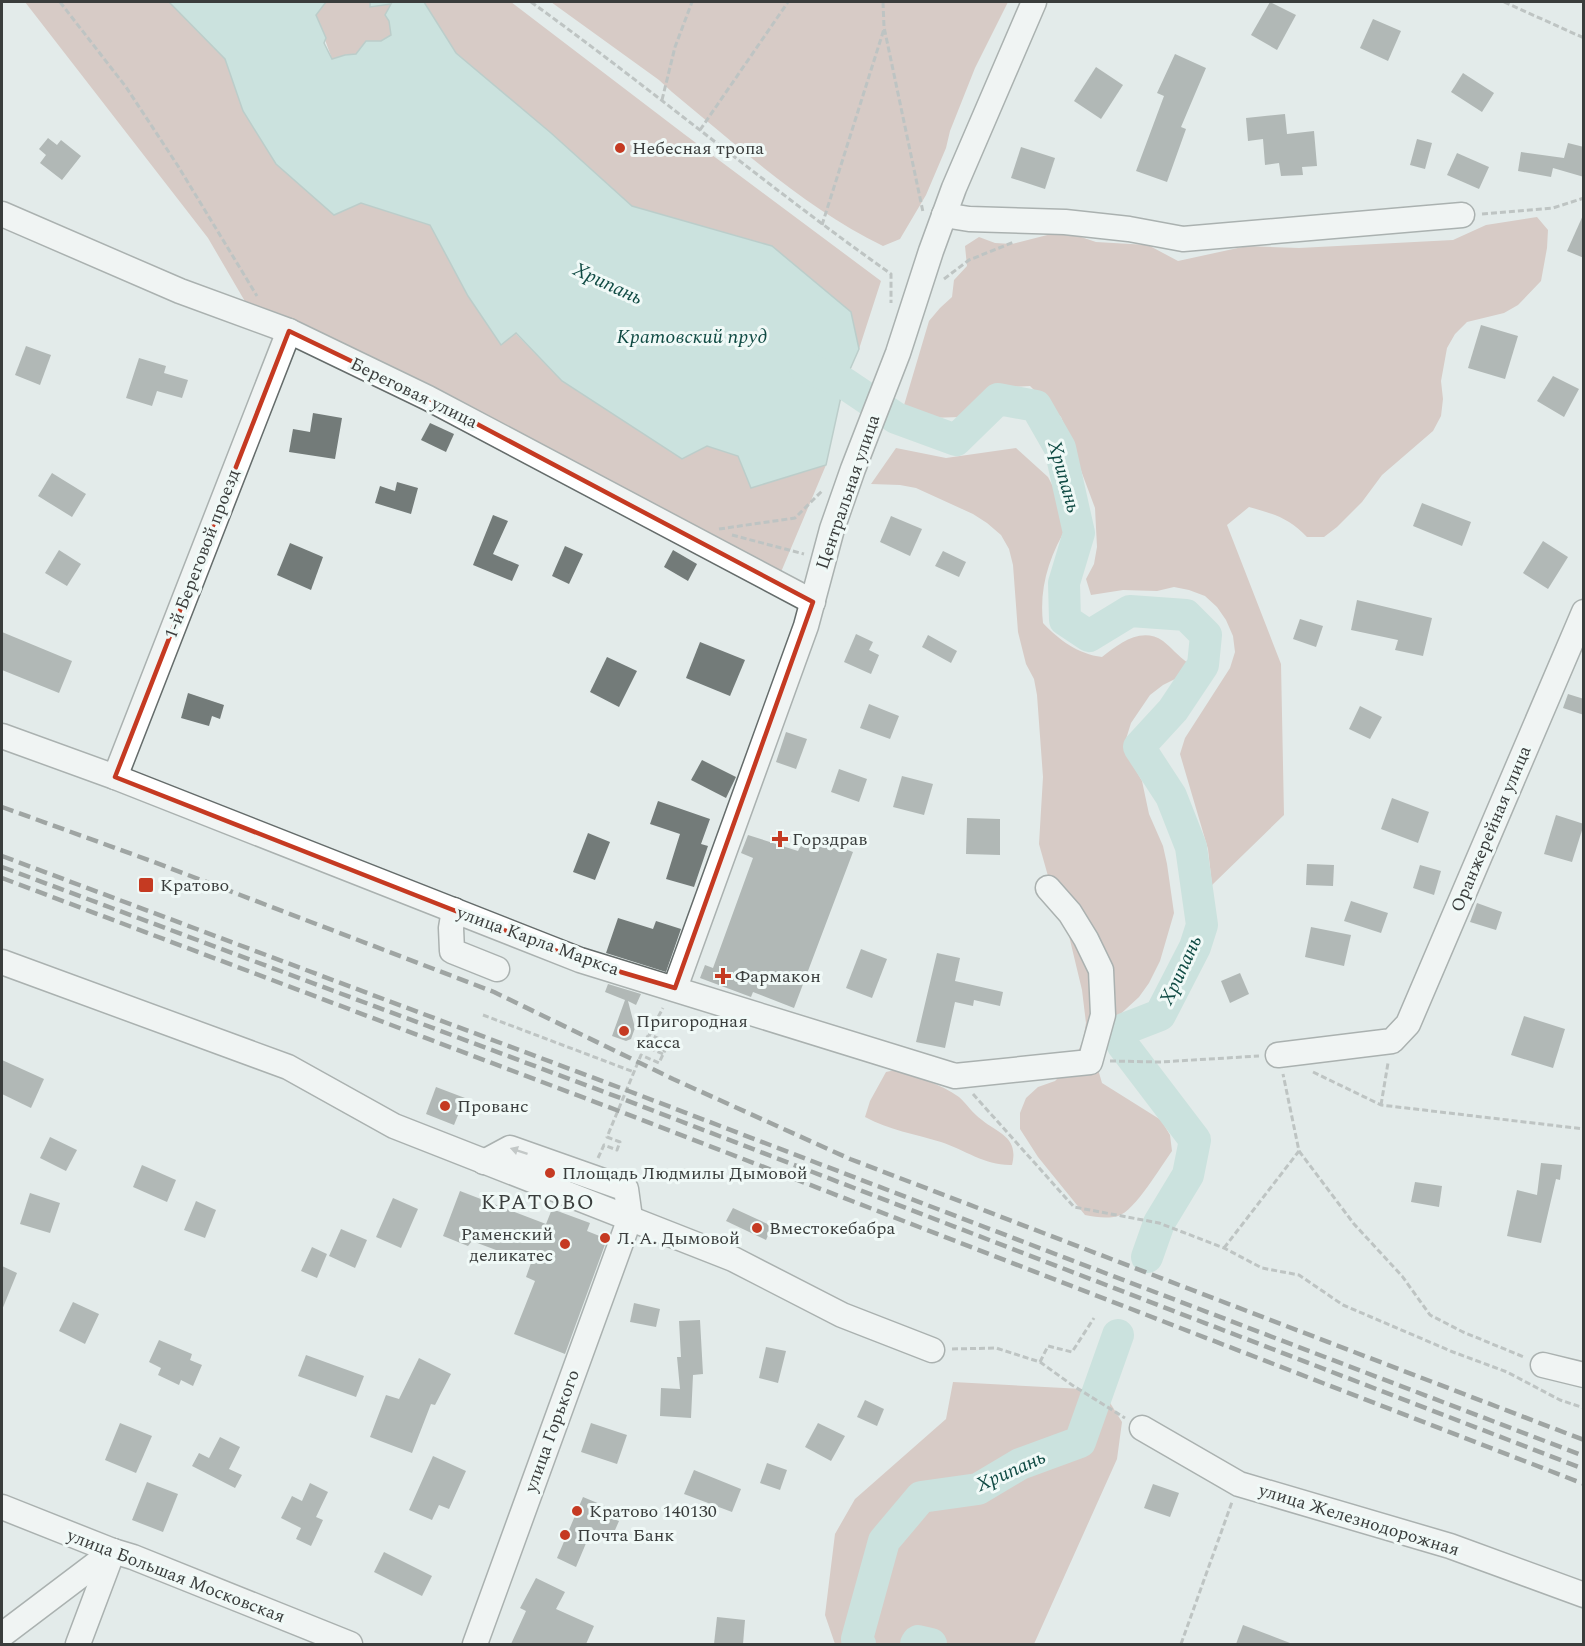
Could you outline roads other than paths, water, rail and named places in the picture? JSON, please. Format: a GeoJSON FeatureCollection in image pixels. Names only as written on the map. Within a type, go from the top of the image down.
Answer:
{"type":"FeatureCollection","features":[{"type":"Feature","properties":{"kind":"street","name":"Центральная улица"},"geometry":{"type":"LineString","coordinates":[[675,988],[813,602],[832,529],[898,353],[944,215],[1034,2]]}},
{"type":"Feature","properties":{"kind":"street","name":"Береговая улица"},"geometry":{"type":"LineString","coordinates":[[2,214],[180,291],[288,331],[428,398],[813,602]]}},
{"type":"Feature","properties":{"kind":"street"},"geometry":{"type":"LineString","coordinates":[[944,215],[969,219],[1065,222],[1183,239],[1462,215]]}},
{"type":"Feature","properties":{"kind":"street","name":"1-й Береговой проезд"},"geometry":{"type":"LineString","coordinates":[[115,777],[288,331]]}},
{"type":"Feature","properties":{"kind":"street","name":"Оранжерейная улица"},"geometry":{"type":"LineString","coordinates":[[1278,1055],[1392,1041],[1408,1024],[1584,612]]}},
{"type":"Feature","properties":{"kind":"street","name":"улица Карла Маркса"},"geometry":{"type":"LineString","coordinates":[[2,736],[115,777],[580,960],[955,1076],[1100,1062],[1103,1015],[1101,970],[1076,922],[1048,888]]}},
{"type":"Feature","properties":{"kind":"street"},"geometry":{"type":"LineString","coordinates":[[454,910],[451,928],[452,951],[497,969]]}},
{"type":"Feature","properties":{"kind":"street"},"geometry":{"type":"LineString","coordinates":[[2,962],[288,1066],[394,1126],[734,1259],[842,1315],[932,1350]]}},
{"type":"Feature","properties":{"kind":"street"},"geometry":{"type":"LineString","coordinates":[[484,1162],[510,1148],[626,1189],[630,1218]]}},
{"type":"Feature","properties":{"kind":"street","name":"улица Горького"},"geometry":{"type":"LineString","coordinates":[[475,1644],[630,1218]]}},
{"type":"Feature","properties":{"kind":"street"},"geometry":{"type":"LineString","coordinates":[[1543,1365],[1584,1375]]}},
{"type":"Feature","properties":{"kind":"street","name":"улица Железнодорожная"},"geometry":{"type":"LineString","coordinates":[[1142,1428],[1239,1484],[1450,1546],[1584,1595]]}},
{"type":"Feature","properties":{"kind":"street","name":"улица Большая Московская"},"geometry":{"type":"LineString","coordinates":[[2,1507],[350,1644]]}},
{"type":"Feature","properties":{"kind":"street"},"geometry":{"type":"LineString","coordinates":[[2,1635],[113,1551]]}},
{"type":"Feature","properties":{"kind":"street"},"geometry":{"type":"LineString","coordinates":[[78,1644],[113,1551]]}},
{"type":"Feature","properties":{"kind":"water","name":"Кратовский пруд"},"geometry":{"type":"Polygon","coordinates":[[[169,2],[326,2],[316,15],[326,38],[324,43],[332,59],[356,54],[366,41],[381,41],[391,35],[389,21],[385,15],[391,4],[370,7],[370,2],[424,2],[456,53],[551,133],[632,206],[772,246],[851,312],[859,349],[844,383],[826,465],[751,488],[738,456],[707,446],[682,459],[562,381],[516,333],[501,345],[468,296],[430,225],[361,203],[334,215],[276,164],[243,111],[225,59],[169,2]]]}},
{"type":"Feature","properties":{"kind":"waterway","name":"Хрипань"},"geometry":{"type":"LineString","coordinates":[[805,367],[844,383],[896,418],[956,440],[998,399],[1036,406],[1060,448],[1079,533],[1064,583],[1065,620],[1089,636],[1130,611],[1186,615],[1206,635],[1203,665],[1173,710],[1139,747],[1171,796],[1191,847],[1202,925],[1195,947],[1160,1015],[1124,1029],[1122,1044],[1195,1140],[1188,1175],[1159,1223],[1147,1257]]}},
{"type":"Feature","properties":{"kind":"waterway","name":"Хрипань"},"geometry":{"type":"LineString","coordinates":[[860,1644],[857,1639],[884,1541],[921,1497],[978,1489],[1020,1464],[1080,1442],[1118,1335]]}},
{"type":"Feature","properties":{"kind":"waterway","name":"Хрипань"},"geometry":{"type":"LineString","coordinates":[[916,1644],[918,1641],[931,1644]]}},
{"type":"Feature","properties":{"kind":"railway"},"geometry":{"type":"LineString","coordinates":[[2,807],[154,862],[494,992],[673,1079],[850,1159],[1584,1440]]}},
{"type":"Feature","properties":{"kind":"railway"},"geometry":{"type":"LineString","coordinates":[[2,856],[626,1090],[1584,1456]]}},
{"type":"Feature","properties":{"kind":"railway"},"geometry":{"type":"LineString","coordinates":[[2,867],[623,1099],[1584,1469]]}},
{"type":"Feature","properties":{"kind":"railway"},"geometry":{"type":"LineString","coordinates":[[2,878],[619,1111],[1584,1484]]}},
{"type":"Feature","properties":{"kind":"place","name":"Небесная тропа"},"geometry":{"type":"Point","coordinates":[620,148]}},
{"type":"Feature","properties":{"kind":"place","name":"Горздрав"},"geometry":{"type":"Point","coordinates":[780,839]}},
{"type":"Feature","properties":{"kind":"place","name":"Кратово"},"geometry":{"type":"Point","coordinates":[146,885]}},
{"type":"Feature","properties":{"kind":"place","name":"Фармакон"},"geometry":{"type":"Point","coordinates":[723,976]}},
{"type":"Feature","properties":{"kind":"place","name":"Пригородная касса"},"geometry":{"type":"Point","coordinates":[624,1031]}},
{"type":"Feature","properties":{"kind":"place","name":"Прованс"},"geometry":{"type":"Point","coordinates":[445,1106]}},
{"type":"Feature","properties":{"kind":"place","name":"Площадь Людмилы Дымовой"},"geometry":{"type":"Point","coordinates":[550,1173]}},
{"type":"Feature","properties":{"kind":"place","name":"Вместокебабра"},"geometry":{"type":"Point","coordinates":[757,1228]}},
{"type":"Feature","properties":{"kind":"place","name":"Л. А. Дымовой"},"geometry":{"type":"Point","coordinates":[605,1238]}},
{"type":"Feature","properties":{"kind":"place","name":"Раменский деликатес"},"geometry":{"type":"Point","coordinates":[565,1244]}},
{"type":"Feature","properties":{"kind":"place","name":"Кратово 140130"},"geometry":{"type":"Point","coordinates":[577,1511]}},
{"type":"Feature","properties":{"kind":"place","name":"Почта Банк"},"geometry":{"type":"Point","coordinates":[565,1535]}},
{"type":"Feature","properties":{"kind":"district","name":"КРАТОВО"},"geometry":{"type":"Point","coordinates":[538,1203]}}]}
